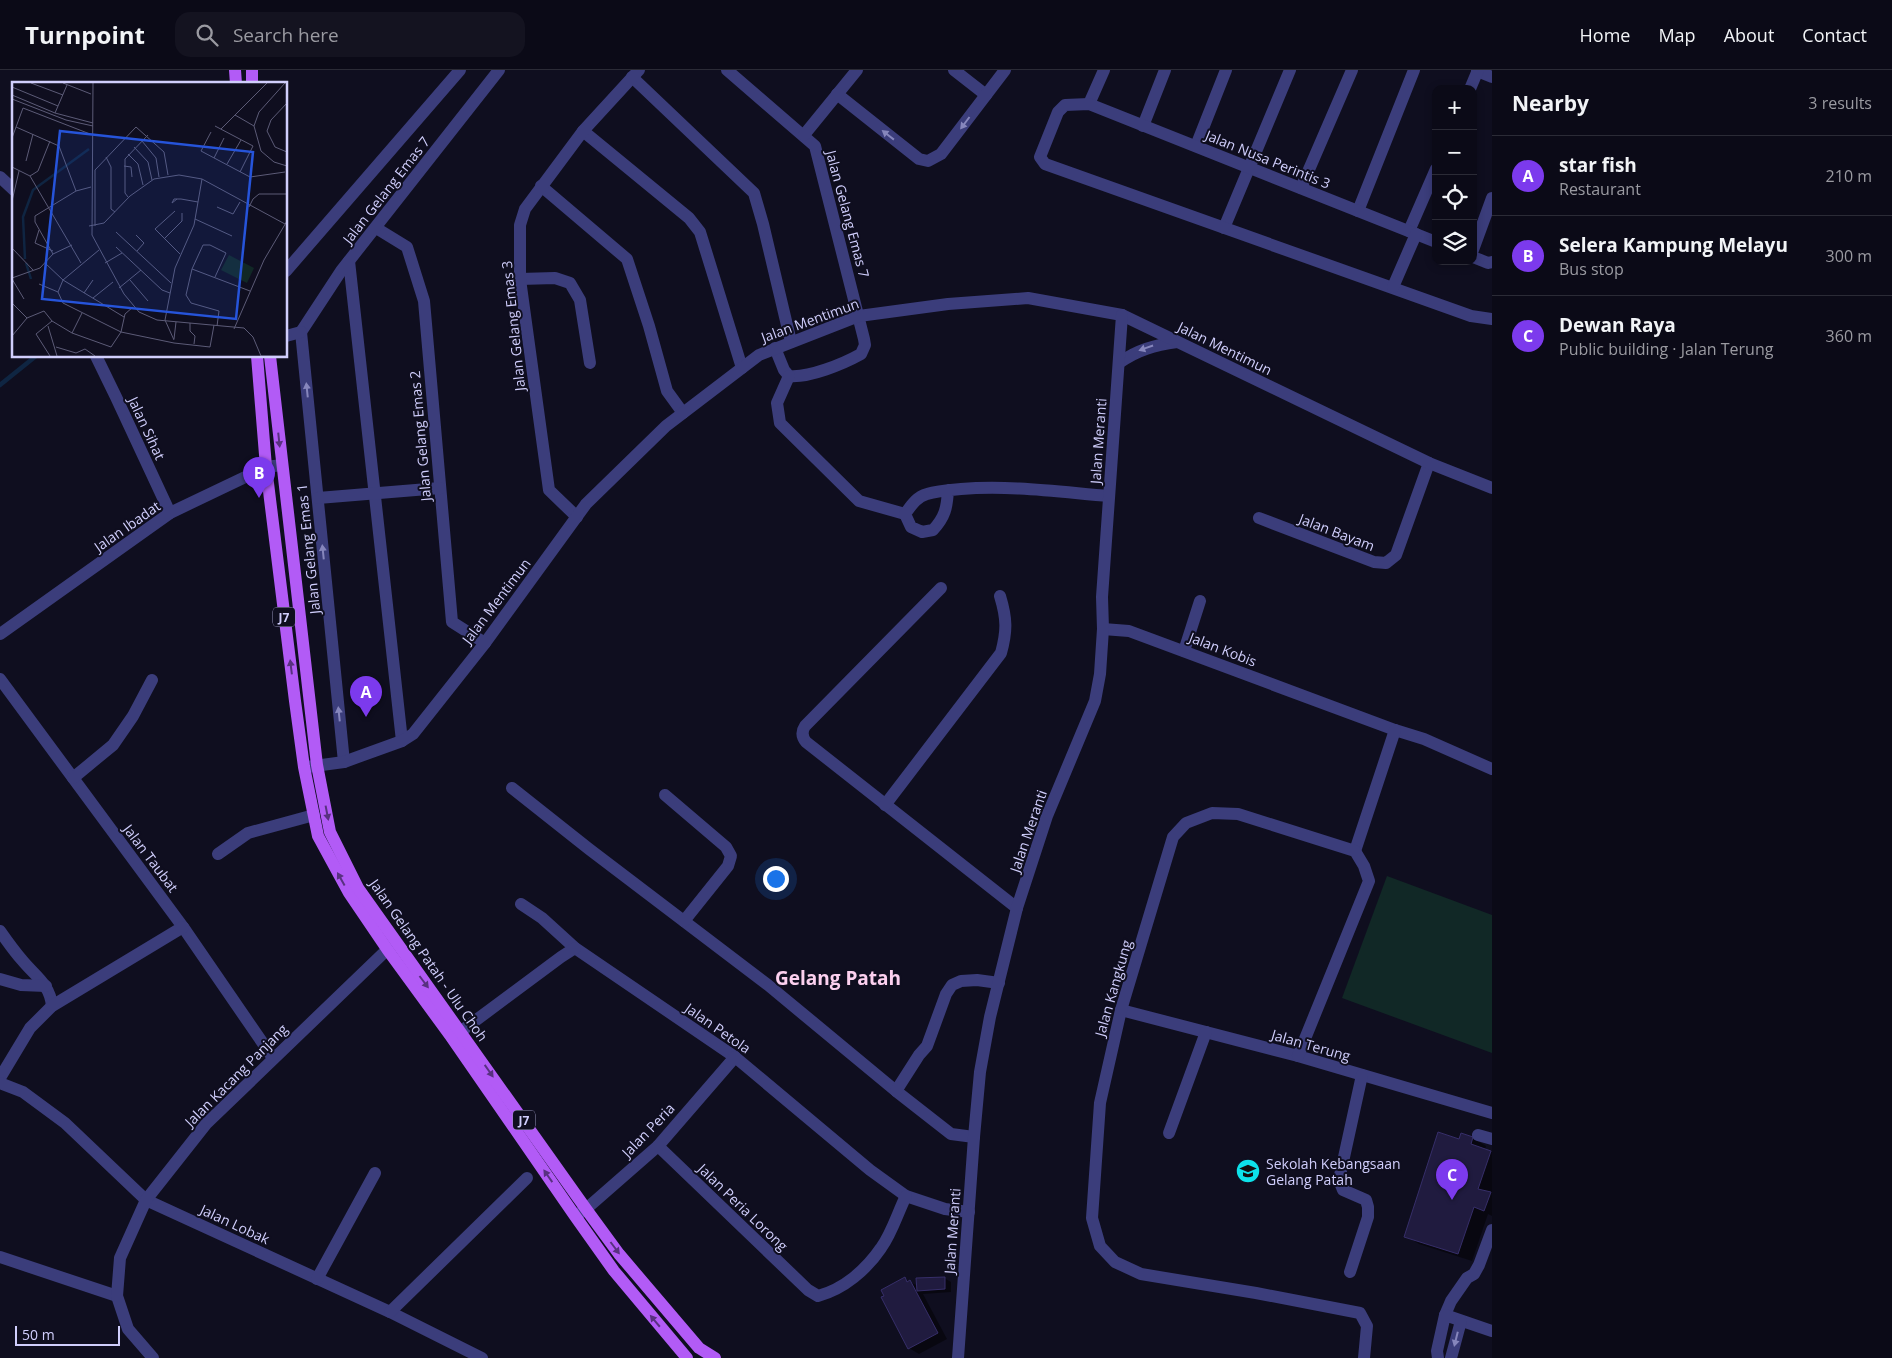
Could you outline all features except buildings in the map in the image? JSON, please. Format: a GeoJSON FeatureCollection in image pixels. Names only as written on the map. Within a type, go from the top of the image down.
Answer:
{"type":"FeatureCollection","features":[{"type":"Feature","properties":{"kind":"main road","name":"Jalan Gelang Patah - Ulu Choh"},"geometry":{"type":"LineString","coordinates":[[258,358],[266,467],[304,767],[318,836],[349,893],[457,1035],[581,1213],[614,1271],[688,1358]]}},
{"type":"Feature","properties":{"kind":"main road","name":"Jalan Gelang Patah - Ulu Choh"},"geometry":{"type":"LineString","coordinates":[[270,358],[317,765],[330,832],[358,888],[391,946]]}},
{"type":"Feature","properties":{"kind":"main road","name":"Jalan Gelang Patah - Ulu Choh"},"geometry":{"type":"LineString","coordinates":[[581,1213],[619,1254],[699,1348],[714,1358]]}},
{"type":"Feature","properties":{"kind":"street"},"geometry":{"type":"LineString","coordinates":[[288,269],[460,70]]}},
{"type":"Feature","properties":{"kind":"street","name":"Jalan Gelang Emas 7"},"geometry":{"type":"LineString","coordinates":[[301,332],[341,271],[499,70]]}},
{"type":"Feature","properties":{"kind":"street","name":"Jalan Gelang Emas 7"},"geometry":{"type":"LineString","coordinates":[[727,70],[815,146],[864,339],[862,354],[850,360],[800,377],[789,376]]}},
{"type":"Feature","properties":{"kind":"street"},"geometry":{"type":"LineString","coordinates":[[804,136],[857,70]]}},
{"type":"Feature","properties":{"kind":"street"},"geometry":{"type":"LineString","coordinates":[[954,70],[986,95]]}},
{"type":"Feature","properties":{"kind":"street"},"geometry":{"type":"LineString","coordinates":[[837,94],[919,159],[928,162],[941,154],[1005,70]]}},
{"type":"Feature","properties":{"kind":"street"},"geometry":{"type":"LineString","coordinates":[[1104,70],[1089,104],[1065,105],[1058,112],[1040,157],[1045,164],[1471,316],[1492,319]]}},
{"type":"Feature","properties":{"kind":"street"},"geometry":{"type":"LineString","coordinates":[[1143,126],[1165,70]]}},
{"type":"Feature","properties":{"kind":"street"},"geometry":{"type":"LineString","coordinates":[[1196,146],[1226,70]]}},
{"type":"Feature","properties":{"kind":"street"},"geometry":{"type":"LineString","coordinates":[[1224,228],[1290,70]]}},
{"type":"Feature","properties":{"kind":"street"},"geometry":{"type":"LineString","coordinates":[[1301,188],[1352,70]]}},
{"type":"Feature","properties":{"kind":"street"},"geometry":{"type":"LineString","coordinates":[[1358,211],[1414,70]]}},
{"type":"Feature","properties":{"kind":"street"},"geometry":{"type":"LineString","coordinates":[[1472,85],[1477,71],[1492,78]]}},
{"type":"Feature","properties":{"kind":"street"},"geometry":{"type":"LineString","coordinates":[[636,73],[754,193],[791,342]]}},
{"type":"Feature","properties":{"kind":"street","name":"Jalan Gelang Emas 3"},"geometry":{"type":"LineString","coordinates":[[577,517],[549,490],[520,279],[520,225],[524,209],[582,131],[636,73]]}},
{"type":"Feature","properties":{"kind":"street","name":"Jalan Nusa Perintis 3"},"geometry":{"type":"LineString","coordinates":[[1089,104],[1432,240]]}},
{"type":"Feature","properties":{"kind":"street"},"geometry":{"type":"LineString","coordinates":[[582,131],[689,218],[700,232],[742,368]]}},
{"type":"Feature","properties":{"kind":"street"},"geometry":{"type":"LineString","coordinates":[[1393,288],[1434,175]]}},
{"type":"Feature","properties":{"kind":"street"},"geometry":{"type":"LineString","coordinates":[[0,177],[12,188]]}},
{"type":"Feature","properties":{"kind":"street"},"geometry":{"type":"LineString","coordinates":[[541,186],[627,259],[650,326],[667,391],[683,413]]}},
{"type":"Feature","properties":{"kind":"street"},"geometry":{"type":"LineString","coordinates":[[1477,239],[1492,198]]}},
{"type":"Feature","properties":{"kind":"street","name":"Jalan Gelang Emas 2"},"geometry":{"type":"LineString","coordinates":[[376,228],[407,247],[424,301],[452,622],[485,643]]}},
{"type":"Feature","properties":{"kind":"street"},"geometry":{"type":"LineString","coordinates":[[1477,258],[1492,262]]}},
{"type":"Feature","properties":{"kind":"street"},"geometry":{"type":"LineString","coordinates":[[349,261],[402,741]]}},
{"type":"Feature","properties":{"kind":"street"},"geometry":{"type":"LineString","coordinates":[[520,279],[555,278],[570,283],[580,300],[590,362]]}},
{"type":"Feature","properties":{"kind":"street","name":"Jalan Mentimun"},"geometry":{"type":"LineString","coordinates":[[304,767],[344,762],[402,741],[413,734],[485,643],[586,504],[666,426],[760,355],[859,316],[948,304],[1028,298],[1122,315],[1429,463],[1492,488]]}},
{"type":"Feature","properties":{"kind":"street","name":"Jalan Meranti"},"geometry":{"type":"LineString","coordinates":[[958,1358],[980,1072],[990,1017],[1000,983],[1017,908],[1047,816],[1095,701],[1100,674],[1103,629],[1102,596],[1122,315]]}},
{"type":"Feature","properties":{"kind":"street"},"geometry":{"type":"LineString","coordinates":[[288,335],[301,332]]}},
{"type":"Feature","properties":{"kind":"street","name":"Jalan Gelang Emas 1"},"geometry":{"type":"LineString","coordinates":[[301,332],[344,762]]}},
{"type":"Feature","properties":{"kind":"street"},"geometry":{"type":"LineString","coordinates":[[1119,363],[1132,353],[1159,344],[1177,342]]}},
{"type":"Feature","properties":{"kind":"street"},"geometry":{"type":"LineString","coordinates":[[775,348],[784,370],[789,376],[777,403],[780,423],[859,500],[905,514],[911,527],[922,532],[933,530],[942,521],[948,505],[948,490]]}},
{"type":"Feature","properties":{"kind":"street","name":"Jalan Sihat"},"geometry":{"type":"LineString","coordinates":[[97,358],[170,514]]}},
{"type":"Feature","properties":{"kind":"street","name":"Jalan Bayam"},"geometry":{"type":"LineString","coordinates":[[1259,518],[1374,562],[1386,563],[1396,555],[1429,463]]}},
{"type":"Feature","properties":{"kind":"street","name":"Jalan Ibadat"},"geometry":{"type":"LineString","coordinates":[[0,634],[170,514],[266,467],[282,465]]}},
{"type":"Feature","properties":{"kind":"street"},"geometry":{"type":"LineString","coordinates":[[318,498],[440,488]]}},
{"type":"Feature","properties":{"kind":"street"},"geometry":{"type":"LineString","coordinates":[[905,514],[914,502],[926,494],[948,490],[978,488],[1109,496]]}},
{"type":"Feature","properties":{"kind":"street"},"geometry":{"type":"LineString","coordinates":[[941,588],[802,730],[803,738],[1017,908]]}},
{"type":"Feature","properties":{"kind":"street"},"geometry":{"type":"LineString","coordinates":[[885,805],[1001,654],[1006,634],[1006,615],[1000,596]]}},
{"type":"Feature","properties":{"kind":"street"},"geometry":{"type":"LineString","coordinates":[[1184,651],[1200,601]]}},
{"type":"Feature","properties":{"kind":"street","name":"Jalan Kobis"},"geometry":{"type":"LineString","coordinates":[[1103,629],[1129,631],[1395,730],[1424,739],[1492,769]]}},
{"type":"Feature","properties":{"kind":"street","name":"Jalan Taubat"},"geometry":{"type":"LineString","coordinates":[[0,680],[183,927],[273,1058]]}},
{"type":"Feature","properties":{"kind":"street"},"geometry":{"type":"LineString","coordinates":[[73,778],[113,745],[152,680]]}},
{"type":"Feature","properties":{"kind":"street"},"geometry":{"type":"LineString","coordinates":[[1298,1056],[1369,881],[1364,866],[1355,851],[1395,730]]}},
{"type":"Feature","properties":{"kind":"street"},"geometry":{"type":"LineString","coordinates":[[512,788],[768,985],[951,1134],[974,1137]]}},
{"type":"Feature","properties":{"kind":"street"},"geometry":{"type":"LineString","coordinates":[[665,795],[726,847],[731,856],[728,866],[684,921]]}},
{"type":"Feature","properties":{"kind":"street","name":"Jalan Kangkung"},"geometry":{"type":"LineString","coordinates":[[1355,851],[1238,814],[1212,812],[1186,823],[1173,836],[1121,1010],[1100,1103],[1092,1218],[1100,1246],[1115,1262],[1141,1274],[1360,1313],[1366,1326],[1364,1358]]}},
{"type":"Feature","properties":{"kind":"street"},"geometry":{"type":"LineString","coordinates":[[218,854],[248,833],[314,815]]}},
{"type":"Feature","properties":{"kind":"street","name":"Jalan Petola"},"geometry":{"type":"LineString","coordinates":[[522,904],[542,918],[575,948],[734,1057],[870,1170],[906,1196],[945,1209],[968,1212]]}},
{"type":"Feature","properties":{"kind":"street"},"geometry":{"type":"LineString","coordinates":[[0,1078],[30,1028],[52,1006],[183,927]]}},
{"type":"Feature","properties":{"kind":"street"},"geometry":{"type":"LineString","coordinates":[[0,931],[22,961],[46,986],[51,996],[52,1006]]}},
{"type":"Feature","properties":{"kind":"street","name":"Jalan Kacang Panjang"},"geometry":{"type":"LineString","coordinates":[[153,1358],[128,1329],[117,1296],[120,1258],[146,1200],[206,1124],[391,946]]}},
{"type":"Feature","properties":{"kind":"street"},"geometry":{"type":"LineString","coordinates":[[457,1035],[575,948]]}},
{"type":"Feature","properties":{"kind":"street"},"geometry":{"type":"LineString","coordinates":[[0,979],[21,985],[46,986]]}},
{"type":"Feature","properties":{"kind":"street"},"geometry":{"type":"LineString","coordinates":[[896,1091],[927,1046],[946,994],[952,985],[961,981],[977,980],[1000,983]]}},
{"type":"Feature","properties":{"kind":"street","name":"Jalan Terung"},"geometry":{"type":"LineString","coordinates":[[1121,1010],[1298,1056],[1492,1113]]}},
{"type":"Feature","properties":{"kind":"street"},"geometry":{"type":"LineString","coordinates":[[1169,1133],[1206,1032]]}},
{"type":"Feature","properties":{"kind":"street","name":"Jalan Peria"},"geometry":{"type":"LineString","coordinates":[[581,1213],[658,1146],[734,1057]]}},
{"type":"Feature","properties":{"kind":"street"},"geometry":{"type":"LineString","coordinates":[[1350,1272],[1368,1217],[1368,1207],[1366,1200],[1343,1190],[1339,1180],[1362,1075]]}},
{"type":"Feature","properties":{"kind":"street","name":"Jalan Lobak"},"geometry":{"type":"LineString","coordinates":[[0,1083],[23,1092],[65,1123],[146,1200],[390,1312],[482,1358]]}},
{"type":"Feature","properties":{"kind":"street"},"geometry":{"type":"LineString","coordinates":[[1478,1135],[1492,1139]]}},
{"type":"Feature","properties":{"kind":"street","name":"Jalan Peria Lorong"},"geometry":{"type":"LineString","coordinates":[[658,1146],[808,1290],[818,1296],[830,1293],[852,1280],[882,1248],[906,1196]]}},
{"type":"Feature","properties":{"kind":"street"},"geometry":{"type":"LineString","coordinates":[[317,1279],[375,1173]]}},
{"type":"Feature","properties":{"kind":"street"},"geometry":{"type":"LineString","coordinates":[[390,1312],[527,1178]]}},
{"type":"Feature","properties":{"kind":"street"},"geometry":{"type":"LineString","coordinates":[[1438,1358],[1445,1315],[1451,1301],[1479,1265],[1492,1230]]}},
{"type":"Feature","properties":{"kind":"street"},"geometry":{"type":"LineString","coordinates":[[0,1257],[117,1296]]}},
{"type":"Feature","properties":{"kind":"street"},"geometry":{"type":"LineString","coordinates":[[1445,1315],[1492,1331]]}},
{"type":"Feature","properties":{"kind":"street"},"geometry":{"type":"LineString","coordinates":[[1452,1358],[1461,1321]]}},
{"type":"Feature","properties":{"kind":"street"},"geometry":{"type":"LineString","coordinates":[[688,1358],[699,1348]]}},
{"type":"Feature","properties":{"kind":"green space"},"geometry":{"type":"Polygon","coordinates":[[[1387,876],[1492,915],[1492,1053],[1342,998],[1387,876]]]}},
{"type":"Feature","properties":{"kind":"waterway"},"geometry":{"type":"LineString","coordinates":[[0,385],[34,358]]}},
{"type":"Feature","properties":{"kind":"place","name":"Selera Kampung Melayu"},"geometry":{"type":"Point","coordinates":[259,498]}},
{"type":"Feature","properties":{"kind":"place","name":"star fish"},"geometry":{"type":"Point","coordinates":[366,717]}},
{"type":"Feature","properties":{"kind":"place","name":"Sekolah Kebangsaan Gelang Patah"},"geometry":{"type":"Point","coordinates":[1248,1171]}},
{"type":"Feature","properties":{"kind":"place","name":"Dewan Raya"},"geometry":{"type":"Point","coordinates":[1452,1200]}},
{"type":"Feature","properties":{"kind":"district","name":"Gelang Patah"},"geometry":{"type":"Point","coordinates":[838,978]}}]}
